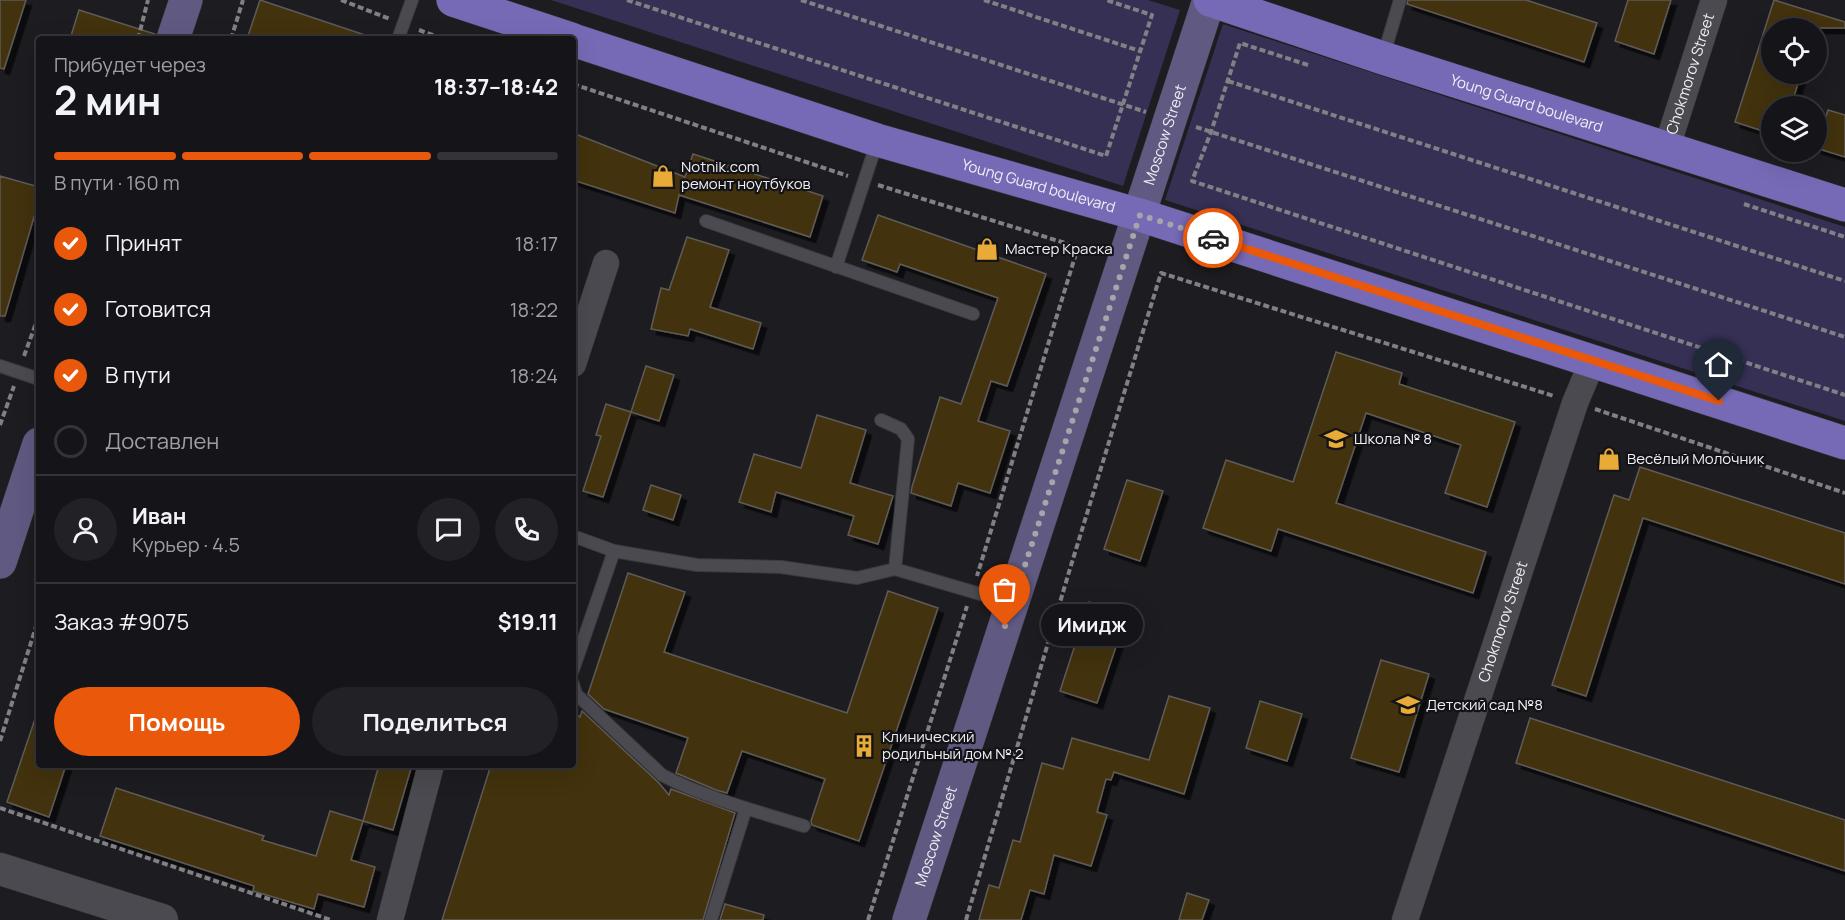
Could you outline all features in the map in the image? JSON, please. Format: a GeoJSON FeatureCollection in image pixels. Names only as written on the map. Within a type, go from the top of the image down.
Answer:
{"type":"FeatureCollection","features":[{"type":"Feature","properties":{"kind":"main road"},"geometry":{"type":"LineString","coordinates":[[174,36],[186,0]]}},
{"type":"Feature","properties":{"kind":"main road","name":"Young Guard boulevard"},"geometry":{"type":"LineString","coordinates":[[453,0],[563,36]]}},
{"type":"Feature","properties":{"kind":"main road","name":"Young Guard boulevard"},"geometry":{"type":"LineString","coordinates":[[1209,0],[1666,150],[1845,205]]}},
{"type":"Feature","properties":{"kind":"main road","name":"Moscow Street"},"geometry":{"type":"LineString","coordinates":[[909,920],[1209,0]]}},
{"type":"Feature","properties":{"kind":"main road","name":"Young Guard boulevard"},"geometry":{"type":"LineString","coordinates":[[576,40],[878,140],[1140,215],[1845,443]]}},
{"type":"Feature","properties":{"kind":"main road"},"geometry":{"type":"LineString","coordinates":[[0,562],[36,453]]}},
{"type":"Feature","properties":{"kind":"street","name":"Chokmorov Street"},"geometry":{"type":"LineString","coordinates":[[1666,150],[1714,0]]}},
{"type":"Feature","properties":{"kind":"street"},"geometry":{"type":"LineString","coordinates":[[576,355],[606,263]]}},
{"type":"Feature","properties":{"kind":"street","name":"Chokmorov Street"},"geometry":{"type":"LineString","coordinates":[[1405,920],[1575,403],[1593,360]]}},
{"type":"Feature","properties":{"kind":"street"},"geometry":{"type":"LineString","coordinates":[[390,920],[430,768]]}},
{"type":"Feature","properties":{"kind":"street"},"geometry":{"type":"LineString","coordinates":[[0,869],[162,920]]}},
{"type":"Feature","properties":{"kind":"lane"},"geometry":{"type":"LineString","coordinates":[[399,36],[412,0]]}},
{"type":"Feature","properties":{"kind":"lane"},"geometry":{"type":"LineString","coordinates":[[1383,58],[1400,0]]}},
{"type":"Feature","properties":{"kind":"lane"},"geometry":{"type":"LineString","coordinates":[[836,267],[878,140]]}},
{"type":"Feature","properties":{"kind":"lane"},"geometry":{"type":"LineString","coordinates":[[706,221],[974,314]]}},
{"type":"Feature","properties":{"kind":"lane"},"geometry":{"type":"LineString","coordinates":[[0,366],[36,378]]}},
{"type":"Feature","properties":{"kind":"lane"},"geometry":{"type":"LineString","coordinates":[[880,420],[901,429],[908,439],[895,569]]}},
{"type":"Feature","properties":{"kind":"lane"},"geometry":{"type":"LineString","coordinates":[[576,537],[614,551],[697,565],[781,567],[857,578],[895,569],[1012,604]]}},
{"type":"Feature","properties":{"kind":"lane"},"geometry":{"type":"LineString","coordinates":[[576,661],[614,551]]}},
{"type":"Feature","properties":{"kind":"lane"},"geometry":{"type":"LineString","coordinates":[[576,694],[662,775],[676,783],[804,826]]}},
{"type":"Feature","properties":{"kind":"lane"},"geometry":{"type":"LineString","coordinates":[[711,920],[746,808]]}},
{"type":"Feature","properties":{"kind":"path"},"geometry":{"type":"LineString","coordinates":[[139,36],[148,0]]}},
{"type":"Feature","properties":{"kind":"path"},"geometry":{"type":"LineString","coordinates":[[232,36],[243,0]]}},
{"type":"Feature","properties":{"kind":"path"},"geometry":{"type":"LineString","coordinates":[[627,0],[1106,156],[1152,15],[1106,0]]}},
{"type":"Feature","properties":{"kind":"path"},"geometry":{"type":"LineString","coordinates":[[801,0],[1845,337]]}},
{"type":"Feature","properties":{"kind":"path"},"geometry":{"type":"LineString","coordinates":[[984,0],[1140,51]]}},
{"type":"Feature","properties":{"kind":"path"},"geometry":{"type":"LineString","coordinates":[[1240,43],[1211,132],[1192,181],[1845,394]]}},
{"type":"Feature","properties":{"kind":"path"},"geometry":{"type":"LineString","coordinates":[[1228,81],[1845,281]]}},
{"type":"Feature","properties":{"kind":"path"},"geometry":{"type":"LineString","coordinates":[[576,85],[864,181],[1078,247]]}},
{"type":"Feature","properties":{"kind":"path"},"geometry":{"type":"LineString","coordinates":[[966,920],[1072,561],[1161,273],[1575,403],[1845,493]]}},
{"type":"Feature","properties":{"kind":"path"},"geometry":{"type":"LineString","coordinates":[[0,741],[36,627]]}},
{"type":"Feature","properties":{"kind":"path"},"geometry":{"type":"LineString","coordinates":[[0,808],[331,920]]}},
{"type":"Feature","properties":{"kind":"shaded area"},"geometry":{"type":"Polygon","coordinates":[[[551,0],[1148,0],[1180,10],[1123,186],[551,0]]]}},
{"type":"Feature","properties":{"kind":"shaded area"},"geometry":{"type":"Polygon","coordinates":[[[1223,24],[1845,227],[1845,421],[1165,200],[1223,24]]]}},
{"type":"Feature","properties":{"kind":"building"},"geometry":{"type":"Polygon","coordinates":[[[0,0],[26,0],[4,69],[0,68],[0,0]]]}},
{"type":"Feature","properties":{"kind":"building"},"geometry":{"type":"Polygon","coordinates":[[[260,0],[368,36],[248,36],[260,0]]]}},
{"type":"Feature","properties":{"kind":"building"},"geometry":{"type":"Polygon","coordinates":[[[1408,0],[1526,0],[1597,23],[1584,62],[1407,4],[1408,0]]]}},
{"type":"Feature","properties":{"kind":"building"},"geometry":{"type":"Polygon","coordinates":[[[1628,0],[1671,0],[1654,54],[1615,41],[1628,0]]]}},
{"type":"Feature","properties":{"kind":"building"},"geometry":{"type":"Polygon","coordinates":[[[1774,0],[1845,22],[1845,28],[1827,28],[1827,18],[1768,18],[1774,0]]]}},
{"type":"Feature","properties":{"kind":"building"},"geometry":{"type":"Polygon","coordinates":[[[79,10],[155,34],[155,36],[71,36],[79,10]]]}},
{"type":"Feature","properties":{"kind":"building"},"geometry":{"type":"Polygon","coordinates":[[[1761,41],[1761,84],[1798,84],[1794,96],[1761,96],[1761,130],[1735,122],[1761,41]]]}},
{"type":"Feature","properties":{"kind":"building"},"geometry":{"type":"Polygon","coordinates":[[[1828,110],[1845,115],[1845,157],[1827,151],[1828,110]]]}},
{"type":"Feature","properties":{"kind":"building"},"geometry":{"type":"Polygon","coordinates":[[[576,134],[685,177],[693,154],[823,196],[810,237],[679,195],[675,213],[576,181],[576,134]]]}},
{"type":"Feature","properties":{"kind":"building"},"geometry":{"type":"Polygon","coordinates":[[[0,176],[36,186],[36,210],[5,316],[0,316],[0,176]]]}},
{"type":"Feature","properties":{"kind":"building"},"geometry":{"type":"Polygon","coordinates":[[[878,215],[1046,274],[1007,386],[991,381],[978,421],[1010,431],[990,493],[958,483],[951,506],[911,493],[912,487],[940,397],[961,404],[998,298],[900,264],[897,272],[862,260],[878,215]]]}},
{"type":"Feature","properties":{"kind":"building"},"geometry":{"type":"Polygon","coordinates":[[[687,237],[729,250],[710,307],[761,323],[753,349],[690,329],[688,336],[651,329],[661,288],[669,290],[687,237]]]}},
{"type":"Feature","properties":{"kind":"building"},"geometry":{"type":"Polygon","coordinates":[[[1336,352],[1402,373],[1399,384],[1515,422],[1487,507],[1445,493],[1461,445],[1366,413],[1336,503],[1486,552],[1473,593],[1278,529],[1271,551],[1203,528],[1226,460],[1293,482],[1336,352]]]}},
{"type":"Feature","properties":{"kind":"building"},"geometry":{"type":"Polygon","coordinates":[[[646,366],[674,375],[659,421],[631,412],[646,366]]]}},
{"type":"Feature","properties":{"kind":"building"},"geometry":{"type":"Polygon","coordinates":[[[606,404],[631,412],[603,497],[583,491],[601,436],[596,435],[606,404]]]}},
{"type":"Feature","properties":{"kind":"building"},"geometry":{"type":"Polygon","coordinates":[[[817,415],[866,430],[850,483],[893,496],[878,544],[848,535],[854,516],[776,492],[771,512],[739,502],[754,454],[801,468],[817,415]]]}},
{"type":"Feature","properties":{"kind":"building"},"geometry":{"type":"Polygon","coordinates":[[[1640,467],[1845,533],[1845,584],[1643,518],[1586,696],[1552,685],[1614,495],[1629,500],[1640,467]]]}},
{"type":"Feature","properties":{"kind":"building"},"geometry":{"type":"Polygon","coordinates":[[[1127,480],[1163,491],[1140,561],[1104,549],[1127,480]]]}},
{"type":"Feature","properties":{"kind":"building"},"geometry":{"type":"Polygon","coordinates":[[[651,485],[681,495],[673,520],[643,510],[651,485]]]}},
{"type":"Feature","properties":{"kind":"building"},"geometry":{"type":"Polygon","coordinates":[[[628,573],[685,592],[664,652],[847,713],[888,591],[938,608],[859,841],[812,825],[811,821],[825,779],[742,751],[727,793],[716,790],[676,773],[688,738],[604,709],[588,694],[628,573]]]}},
{"type":"Feature","properties":{"kind":"building"},"geometry":{"type":"Polygon","coordinates":[[[1089,602],[1127,614],[1097,703],[1060,691],[1089,602]]]}},
{"type":"Feature","properties":{"kind":"building"},"geometry":{"type":"Polygon","coordinates":[[[1381,660],[1429,674],[1399,772],[1351,758],[1381,660]]]}},
{"type":"Feature","properties":{"kind":"building"},"geometry":{"type":"Polygon","coordinates":[[[1169,696],[1210,708],[1184,794],[1114,772],[1111,780],[1106,779],[1097,812],[1107,815],[1091,866],[1054,855],[1044,894],[1030,890],[1021,920],[979,920],[989,885],[999,888],[1013,840],[1020,842],[1042,763],[1063,769],[1072,738],[1149,760],[1169,696]]]}},
{"type":"Feature","properties":{"kind":"building"},"geometry":{"type":"Polygon","coordinates":[[[1260,701],[1302,714],[1287,761],[1246,748],[1260,701]]]}},
{"type":"Feature","properties":{"kind":"building"},"geometry":{"type":"Polygon","coordinates":[[[582,711],[669,795],[671,789],[735,813],[703,920],[442,920],[490,768],[576,768],[576,715],[580,717],[582,711]]]}},
{"type":"Feature","properties":{"kind":"building"},"geometry":{"type":"Polygon","coordinates":[[[36,716],[36,768],[65,768],[49,817],[7,802],[36,716]]]}},
{"type":"Feature","properties":{"kind":"building"},"geometry":{"type":"Polygon","coordinates":[[[1530,718],[1845,820],[1845,871],[1516,763],[1530,718]]]}},
{"type":"Feature","properties":{"kind":"building"},"geometry":{"type":"Polygon","coordinates":[[[378,768],[411,768],[393,830],[363,821],[378,768]]]}},
{"type":"Feature","properties":{"kind":"building"},"geometry":{"type":"Polygon","coordinates":[[[116,788],[264,836],[262,840],[316,856],[330,811],[363,821],[351,860],[375,867],[364,907],[318,894],[314,909],[253,891],[254,886],[100,836],[116,788]]]}},
{"type":"Feature","properties":{"kind":"building"},"geometry":{"type":"Polygon","coordinates":[[[1187,893],[1209,900],[1202,920],[1179,920],[1187,893]]]}},
{"type":"Feature","properties":{"kind":"building"},"geometry":{"type":"Polygon","coordinates":[[[725,904],[764,915],[763,920],[720,920],[725,904]]]}},
{"type":"Feature","properties":{"kind":"way so far"},"geometry":{"type":"LineString","coordinates":[[1005,626],[1140,215],[1213,238]]}},
{"type":"Feature","properties":{"kind":"place","name":"Notnik.com ремонт ноутбуков"},"geometry":{"type":"Point","coordinates":[663,176]}},
{"type":"Feature","properties":{"kind":"place","name":"Мастер Краска"},"geometry":{"type":"Point","coordinates":[987,249]}},
{"type":"Feature","properties":{"kind":"place","name":"Школа № 8"},"geometry":{"type":"Point","coordinates":[1336,439]}},
{"type":"Feature","properties":{"kind":"place","name":"Весёлый Молочник"},"geometry":{"type":"Point","coordinates":[1609,459]}},
{"type":"Feature","properties":{"kind":"place","name":"Имидж"},"geometry":{"type":"Point","coordinates":[1005,626]}},
{"type":"Feature","properties":{"kind":"place","name":"Детский сад №8"},"geometry":{"type":"Point","coordinates":[1408,705]}},
{"type":"Feature","properties":{"kind":"place","name":"Клинический родильный дом № 2"},"geometry":{"type":"Point","coordinates":[864,746]}},
{"type":"Feature","properties":{"kind":"route"},"geometry":{"type":"LineString","coordinates":[[1213,238],[1719,401]]}}]}
